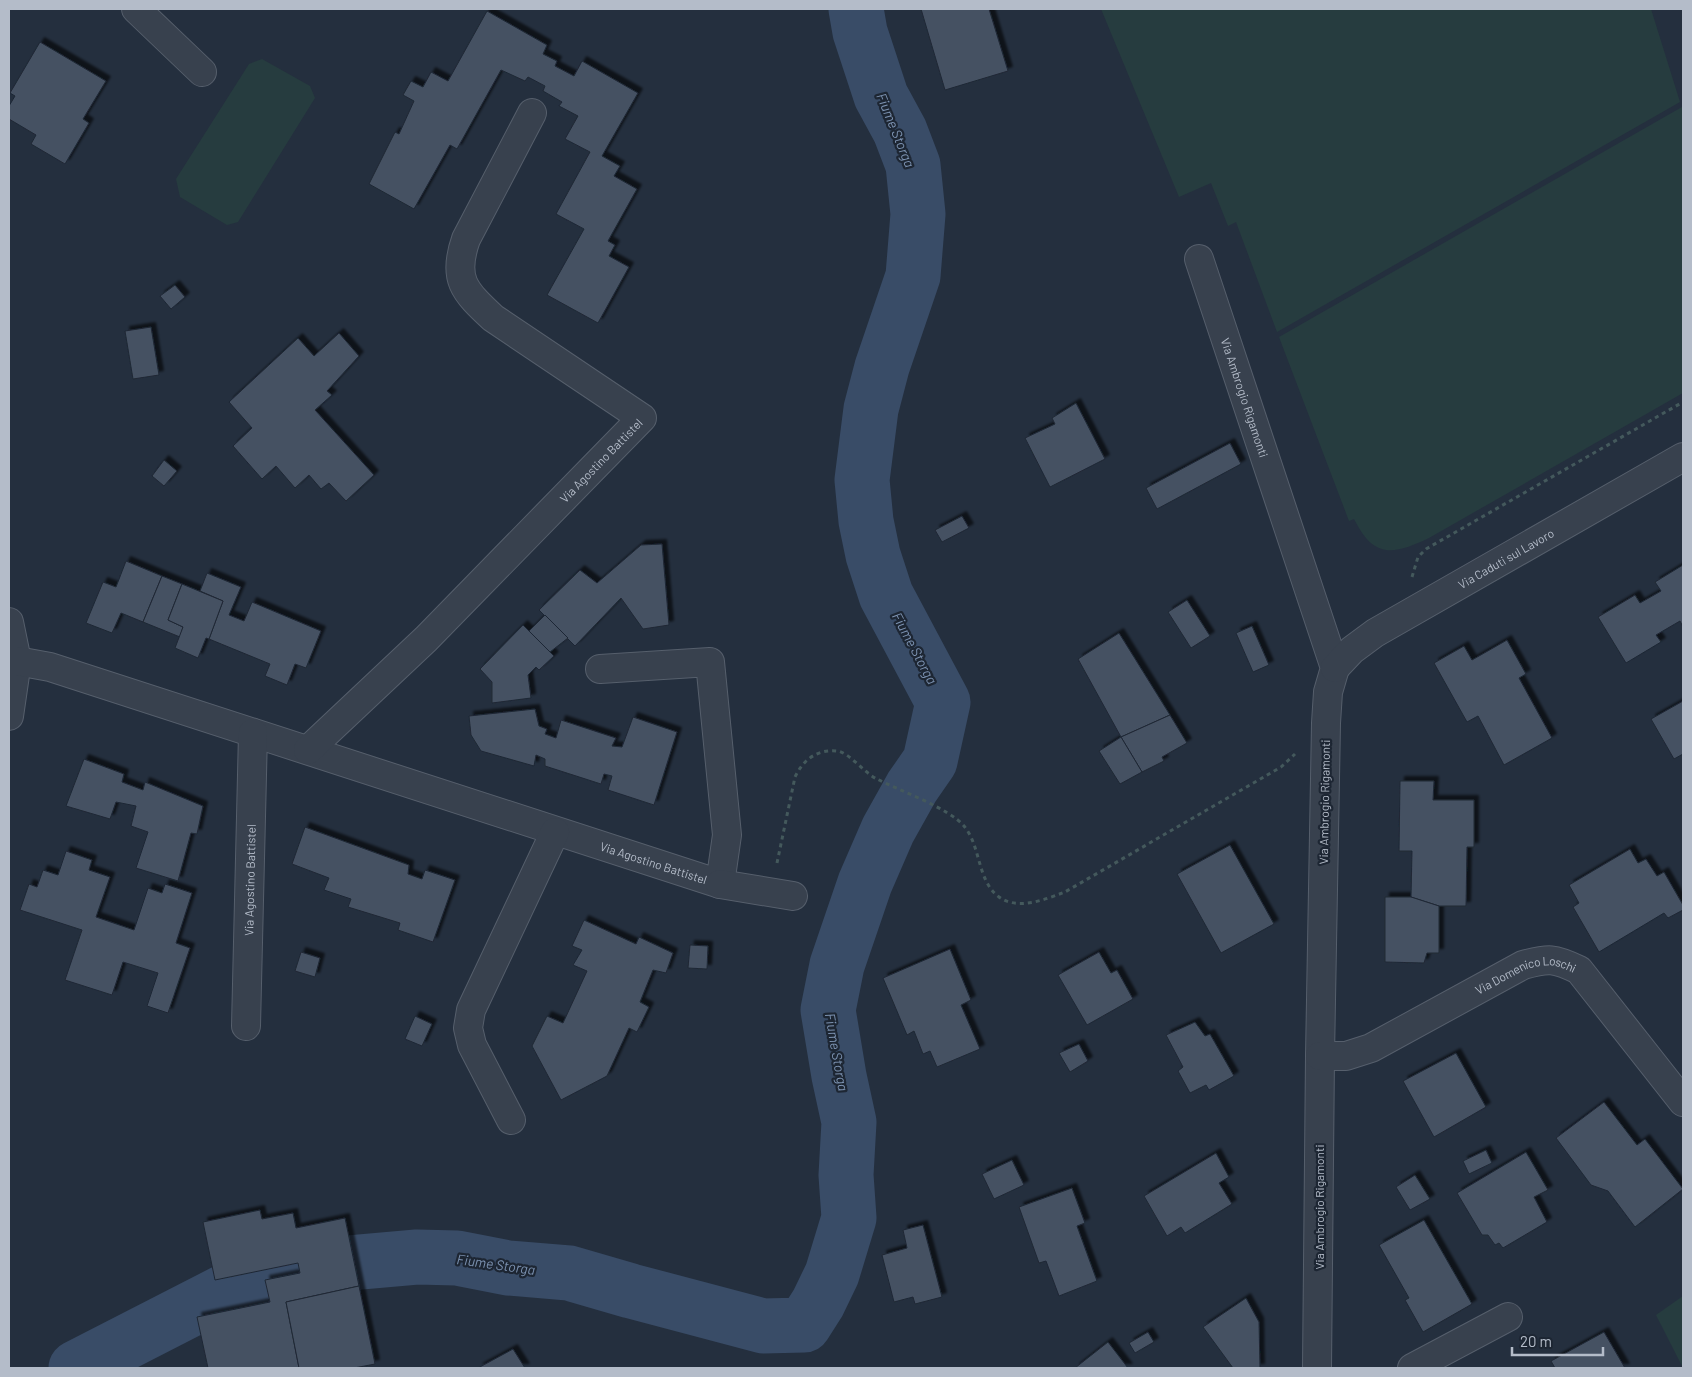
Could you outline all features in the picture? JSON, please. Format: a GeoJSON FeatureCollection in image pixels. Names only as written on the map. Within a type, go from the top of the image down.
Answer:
{"type":"FeatureCollection","features":[{"type":"Feature","properties":{"kind":"street"},"geometry":{"type":"LineString","coordinates":[[136,9],[202,72]]}},
{"type":"Feature","properties":{"kind":"street","name":"Via Agostino Battistel"},"geometry":{"type":"LineString","coordinates":[[308,750],[426,639],[642,418],[493,318],[472,298],[460,276],[460,257],[466,239],[532,113]]}},
{"type":"Feature","properties":{"kind":"street","name":"Via Ambrogio Rigamonti"},"geometry":{"type":"LineString","coordinates":[[1199,259],[1335,668],[1328,692],[1326,723],[1317,1368]]}},
{"type":"Feature","properties":{"kind":"street","name":"Via Caduti sul Lavoro"},"geometry":{"type":"LineString","coordinates":[[1335,668],[1352,650],[1375,633],[1683,457]]}},
{"type":"Feature","properties":{"kind":"street"},"geometry":{"type":"LineString","coordinates":[[9,622],[13,661],[9,716]]}},
{"type":"Feature","properties":{"kind":"street","name":"Via Agostino Battistel"},"geometry":{"type":"LineString","coordinates":[[13,661],[50,667],[720,884],[727,835],[710,662],[600,669]]}},
{"type":"Feature","properties":{"kind":"street","name":"Via Agostino Battistel"},"geometry":{"type":"LineString","coordinates":[[246,1026],[253,733]]}},
{"type":"Feature","properties":{"kind":"street"},"geometry":{"type":"LineString","coordinates":[[511,1120],[472,1045],[468,1028],[471,1010],[555,832]]}},
{"type":"Feature","properties":{"kind":"street"},"geometry":{"type":"LineString","coordinates":[[720,884],[782,895]]}},
{"type":"Feature","properties":{"kind":"street","name":"Via Domenico Loschi"},"geometry":{"type":"LineString","coordinates":[[1320,1056],[1346,1056],[1371,1048],[1523,966],[1541,960],[1560,961],[1579,970],[1683,1102]]}},
{"type":"Feature","properties":{"kind":"street"},"geometry":{"type":"LineString","coordinates":[[1412,1368],[1508,1317]]}},
{"type":"Feature","properties":{"kind":"path"},"geometry":{"type":"LineString","coordinates":[[1411,579],[1418,557],[1426,549],[1683,402]]}},
{"type":"Feature","properties":{"kind":"path"},"geometry":{"type":"LineString","coordinates":[[782,895],[795,777],[806,760],[817,754],[840,751],[849,756],[858,767],[874,778],[958,820],[966,828],[972,839],[989,886],[1000,898],[1012,903],[1045,900],[1065,892],[1281,767],[1291,759],[1296,753],[1297,748]]}},
{"type":"Feature","properties":{"kind":"green space"},"geometry":{"type":"Polygon","coordinates":[[[1101,9],[1651,9],[1680,102],[1277,332],[1236,222],[1228,226],[1211,183],[1179,197],[1101,9]]]}},
{"type":"Feature","properties":{"kind":"green space"},"geometry":{"type":"Polygon","coordinates":[[[262,59],[310,86],[315,98],[238,222],[227,225],[180,197],[176,179],[249,64],[262,59]]]}},
{"type":"Feature","properties":{"kind":"green space"},"geometry":{"type":"Polygon","coordinates":[[[1682,107],[1683,393],[1429,538],[1395,550],[1377,547],[1361,532],[1354,519],[1349,521],[1279,337],[1682,107]]]}},
{"type":"Feature","properties":{"kind":"green space"},"geometry":{"type":"Polygon","coordinates":[[[1683,1296],[1683,1368],[1656,1315],[1683,1296]]]}},
{"type":"Feature","properties":{"kind":"building"},"geometry":{"type":"Polygon","coordinates":[[[921,9],[989,9],[1008,71],[945,90],[921,9]]]}},
{"type":"Feature","properties":{"kind":"building"},"geometry":{"type":"Polygon","coordinates":[[[487,11],[547,45],[543,54],[557,61],[555,66],[574,76],[582,61],[638,93],[602,156],[620,166],[614,176],[637,189],[608,241],[615,245],[609,256],[629,267],[598,323],[547,295],[584,229],[556,214],[590,152],[565,139],[578,116],[559,106],[562,102],[543,91],[545,86],[528,77],[525,81],[501,70],[457,149],[450,145],[414,209],[369,184],[395,132],[399,134],[414,101],[403,95],[411,81],[423,87],[431,72],[448,81],[487,11]]]}},
{"type":"Feature","properties":{"kind":"building"},"geometry":{"type":"Polygon","coordinates":[[[40,42],[106,81],[83,119],[89,123],[65,164],[31,144],[36,135],[9,119],[9,106],[15,96],[10,93],[40,42]]]}},
{"type":"Feature","properties":{"kind":"building"},"geometry":{"type":"Polygon","coordinates":[[[175,285],[185,297],[171,309],[160,296],[175,285]]]}},
{"type":"Feature","properties":{"kind":"building"},"geometry":{"type":"Polygon","coordinates":[[[151,327],[159,375],[133,379],[125,331],[151,327]]]}},
{"type":"Feature","properties":{"kind":"building"},"geometry":{"type":"Polygon","coordinates":[[[339,333],[359,356],[327,391],[332,395],[315,410],[374,475],[346,501],[329,483],[321,489],[309,475],[295,488],[276,466],[262,479],[233,446],[252,428],[229,402],[298,338],[314,356],[339,333]]]}},
{"type":"Feature","properties":{"kind":"building"},"geometry":{"type":"Polygon","coordinates":[[[1076,403],[1105,459],[1050,487],[1025,438],[1055,424],[1052,418],[1076,403]]]}},
{"type":"Feature","properties":{"kind":"building"},"geometry":{"type":"Polygon","coordinates":[[[1230,443],[1241,464],[1157,509],[1146,488],[1230,443]]]}},
{"type":"Feature","properties":{"kind":"building"},"geometry":{"type":"Polygon","coordinates":[[[164,460],[177,471],[164,486],[152,476],[164,460]]]}},
{"type":"Feature","properties":{"kind":"building"},"geometry":{"type":"Polygon","coordinates":[[[962,516],[969,528],[942,542],[935,530],[962,516]]]}},
{"type":"Feature","properties":{"kind":"building"},"geometry":{"type":"Polygon","coordinates":[[[662,544],[669,625],[643,629],[621,598],[575,646],[539,610],[580,570],[597,583],[641,545],[662,544]]]}},
{"type":"Feature","properties":{"kind":"building"},"geometry":{"type":"Polygon","coordinates":[[[126,561],[162,576],[143,622],[121,613],[112,633],[86,623],[103,582],[116,587],[126,561]]]}},
{"type":"Feature","properties":{"kind":"building"},"geometry":{"type":"Polygon","coordinates":[[[1683,565],[1683,627],[1680,621],[1656,635],[1661,642],[1626,663],[1598,617],[1635,595],[1640,603],[1661,591],[1655,582],[1683,565]]]}},
{"type":"Feature","properties":{"kind":"building"},"geometry":{"type":"Polygon","coordinates":[[[207,573],[241,587],[229,615],[244,621],[252,602],[321,631],[306,668],[295,664],[287,685],[265,676],[270,664],[209,639],[223,601],[200,591],[207,573]]]}},
{"type":"Feature","properties":{"kind":"building"},"geometry":{"type":"Polygon","coordinates":[[[162,576],[182,584],[168,620],[183,627],[180,637],[143,622],[162,576]]]}},
{"type":"Feature","properties":{"kind":"building"},"geometry":{"type":"Polygon","coordinates":[[[182,584],[223,601],[209,639],[206,638],[198,658],[175,648],[183,627],[168,620],[182,584]]]}},
{"type":"Feature","properties":{"kind":"building"},"geometry":{"type":"Polygon","coordinates":[[[1187,600],[1210,636],[1191,648],[1168,612],[1187,600]]]}},
{"type":"Feature","properties":{"kind":"building"},"geometry":{"type":"Polygon","coordinates":[[[545,615],[568,638],[550,652],[529,631],[545,615]]]}},
{"type":"Feature","properties":{"kind":"building"},"geometry":{"type":"Polygon","coordinates":[[[523,625],[554,656],[539,670],[536,667],[528,675],[531,698],[492,703],[492,682],[480,669],[523,625]]]}},
{"type":"Feature","properties":{"kind":"building"},"geometry":{"type":"Polygon","coordinates":[[[1252,626],[1269,665],[1253,672],[1236,633],[1252,626]]]}},
{"type":"Feature","properties":{"kind":"building"},"geometry":{"type":"Polygon","coordinates":[[[1119,633],[1170,715],[1121,737],[1078,659],[1119,633]]]}},
{"type":"Feature","properties":{"kind":"building"},"geometry":{"type":"Polygon","coordinates":[[[1507,640],[1526,674],[1519,678],[1552,738],[1504,765],[1478,716],[1467,722],[1434,663],[1464,646],[1472,660],[1507,640]]]}},
{"type":"Feature","properties":{"kind":"building"},"geometry":{"type":"Polygon","coordinates":[[[1683,701],[1683,754],[1674,759],[1651,719],[1683,701]]]}},
{"type":"Feature","properties":{"kind":"building"},"geometry":{"type":"Polygon","coordinates":[[[535,709],[539,726],[547,729],[545,734],[556,738],[561,720],[616,738],[612,746],[622,747],[633,717],[677,732],[654,805],[608,790],[612,776],[604,774],[601,784],[545,766],[545,759],[536,755],[534,766],[481,751],[471,735],[469,716],[535,709]]]}},
{"type":"Feature","properties":{"kind":"building"},"geometry":{"type":"Polygon","coordinates":[[[1170,715],[1187,743],[1162,757],[1164,761],[1142,772],[1121,737],[1170,715]]]}},
{"type":"Feature","properties":{"kind":"building"},"geometry":{"type":"Polygon","coordinates":[[[1121,737],[1142,772],[1120,784],[1099,751],[1121,737]]]}},
{"type":"Feature","properties":{"kind":"building"},"geometry":{"type":"Polygon","coordinates":[[[84,759],[124,774],[122,782],[143,790],[145,782],[203,806],[197,834],[191,833],[178,881],[136,868],[148,832],[131,826],[136,806],[116,802],[110,819],[66,806],[84,759]]]}},
{"type":"Feature","properties":{"kind":"building"},"geometry":{"type":"Polygon","coordinates":[[[1400,781],[1434,781],[1433,800],[1474,800],[1474,847],[1467,847],[1466,906],[1439,906],[1411,897],[1412,851],[1399,851],[1400,781]]]}},
{"type":"Feature","properties":{"kind":"building"},"geometry":{"type":"Polygon","coordinates":[[[305,827],[409,865],[408,874],[422,879],[425,870],[455,880],[433,942],[398,930],[400,923],[348,907],[351,899],[324,890],[329,878],[292,864],[305,827]]]}},
{"type":"Feature","properties":{"kind":"building"},"geometry":{"type":"Polygon","coordinates":[[[1230,845],[1274,924],[1221,953],[1177,874],[1230,845]]]}},
{"type":"Feature","properties":{"kind":"building"},"geometry":{"type":"Polygon","coordinates":[[[1630,849],[1638,863],[1646,859],[1657,876],[1664,872],[1683,905],[1683,910],[1668,918],[1664,913],[1599,952],[1573,907],[1579,903],[1569,885],[1630,849]]]}},
{"type":"Feature","properties":{"kind":"building"},"geometry":{"type":"Polygon","coordinates":[[[66,851],[92,860],[89,870],[110,877],[96,917],[134,930],[148,888],[162,893],[165,884],[192,893],[176,943],[190,948],[168,1013],[147,1006],[158,973],[123,962],[112,995],[65,980],[82,930],[20,910],[29,884],[37,887],[43,870],[58,875],[66,851]]]}},
{"type":"Feature","properties":{"kind":"building"},"geometry":{"type":"Polygon","coordinates":[[[1385,897],[1411,897],[1439,906],[1439,953],[1427,953],[1424,963],[1385,962],[1385,897]]]}},
{"type":"Feature","properties":{"kind":"building"},"geometry":{"type":"Polygon","coordinates":[[[584,920],[636,944],[639,937],[673,953],[666,973],[653,970],[640,1002],[649,1007],[637,1032],[629,1028],[607,1076],[561,1100],[532,1046],[547,1016],[563,1023],[587,971],[573,965],[582,950],[572,946],[584,920]]]}},
{"type":"Feature","properties":{"kind":"building"},"geometry":{"type":"Polygon","coordinates":[[[690,945],[708,946],[707,969],[688,968],[690,945]]]}},
{"type":"Feature","properties":{"kind":"building"},"geometry":{"type":"Polygon","coordinates":[[[950,949],[971,1000],[961,1005],[980,1049],[937,1067],[930,1051],[923,1054],[914,1031],[907,1035],[883,978],[950,949]]]}},
{"type":"Feature","properties":{"kind":"building"},"geometry":{"type":"Polygon","coordinates":[[[301,952],[320,958],[315,977],[295,971],[301,952]]]}},
{"type":"Feature","properties":{"kind":"building"},"geometry":{"type":"Polygon","coordinates":[[[1099,952],[1111,973],[1117,970],[1133,999],[1087,1025],[1058,975],[1099,952]]]}},
{"type":"Feature","properties":{"kind":"building"},"geometry":{"type":"Polygon","coordinates":[[[415,1016],[432,1024],[422,1046],[405,1039],[415,1016]]]}},
{"type":"Feature","properties":{"kind":"building"},"geometry":{"type":"Polygon","coordinates":[[[1195,1022],[1205,1036],[1210,1034],[1234,1076],[1209,1090],[1206,1085],[1190,1093],[1178,1071],[1183,1067],[1166,1035],[1195,1022]]]}},
{"type":"Feature","properties":{"kind":"building"},"geometry":{"type":"Polygon","coordinates":[[[1079,1044],[1088,1061],[1070,1072],[1059,1053],[1079,1044]]]}},
{"type":"Feature","properties":{"kind":"building"},"geometry":{"type":"Polygon","coordinates":[[[1456,1053],[1486,1107],[1434,1137],[1403,1081],[1456,1053]]]}},
{"type":"Feature","properties":{"kind":"building"},"geometry":{"type":"Polygon","coordinates":[[[1604,1102],[1637,1145],[1645,1139],[1683,1189],[1635,1227],[1608,1191],[1591,1185],[1556,1138],[1604,1102]]]}},
{"type":"Feature","properties":{"kind":"building"},"geometry":{"type":"Polygon","coordinates":[[[1486,1150],[1492,1163],[1469,1174],[1463,1161],[1486,1150]]]}},
{"type":"Feature","properties":{"kind":"building"},"geometry":{"type":"Polygon","coordinates":[[[1526,1152],[1548,1190],[1534,1197],[1547,1222],[1503,1248],[1499,1243],[1495,1245],[1488,1235],[1482,1235],[1457,1193],[1526,1152]]]}},
{"type":"Feature","properties":{"kind":"building"},"geometry":{"type":"Polygon","coordinates":[[[1216,1153],[1229,1177],[1219,1183],[1232,1204],[1185,1233],[1181,1227],[1167,1236],[1144,1196],[1216,1153]]]}},
{"type":"Feature","properties":{"kind":"building"},"geometry":{"type":"Polygon","coordinates":[[[1012,1160],[1024,1185],[994,1199],[982,1174],[1012,1160]]]}},
{"type":"Feature","properties":{"kind":"building"},"geometry":{"type":"Polygon","coordinates":[[[1415,1175],[1430,1199],[1410,1210],[1396,1187],[1415,1175]]]}},
{"type":"Feature","properties":{"kind":"building"},"geometry":{"type":"Polygon","coordinates":[[[1072,1188],[1085,1223],[1077,1226],[1097,1281],[1059,1296],[1046,1261],[1039,1263],[1019,1207],[1072,1188]]]}},
{"type":"Feature","properties":{"kind":"building"},"geometry":{"type":"Polygon","coordinates":[[[260,1210],[262,1219],[293,1213],[296,1228],[345,1218],[359,1286],[286,1302],[299,1368],[208,1368],[197,1317],[270,1302],[265,1280],[300,1273],[298,1263],[215,1280],[203,1222],[260,1210]]]}},
{"type":"Feature","properties":{"kind":"building"},"geometry":{"type":"Polygon","coordinates":[[[1424,1220],[1472,1304],[1423,1332],[1405,1300],[1409,1298],[1379,1245],[1424,1220]]]}},
{"type":"Feature","properties":{"kind":"building"},"geometry":{"type":"Polygon","coordinates":[[[923,1225],[942,1297],[915,1304],[913,1297],[894,1302],[882,1255],[907,1248],[903,1230],[923,1225]]]}},
{"type":"Feature","properties":{"kind":"building"},"geometry":{"type":"Polygon","coordinates":[[[359,1286],[375,1364],[354,1368],[299,1368],[286,1302],[359,1286]]]}},
{"type":"Feature","properties":{"kind":"building"},"geometry":{"type":"Polygon","coordinates":[[[1246,1298],[1259,1322],[1260,1368],[1233,1368],[1203,1327],[1246,1298]]]}},
{"type":"Feature","properties":{"kind":"building"},"geometry":{"type":"Polygon","coordinates":[[[1148,1332],[1154,1342],[1135,1353],[1129,1343],[1148,1332]]]}},
{"type":"Feature","properties":{"kind":"building"},"geometry":{"type":"Polygon","coordinates":[[[1604,1332],[1625,1368],[1555,1368],[1551,1361],[1604,1332]]]}},
{"type":"Feature","properties":{"kind":"building"},"geometry":{"type":"Polygon","coordinates":[[[1108,1342],[1128,1368],[1075,1368],[1108,1342]]]}},
{"type":"Feature","properties":{"kind":"building"},"geometry":{"type":"Polygon","coordinates":[[[513,1349],[525,1368],[478,1368],[513,1349]]]}},
{"type":"Feature","properties":{"kind":"waterway","name":"Fiume Storga"},"geometry":{"type":"LineString","coordinates":[[76,1368],[232,1288],[279,1273],[315,1266],[417,1257],[457,1258],[508,1268],[569,1273],[763,1326],[804,1325],[818,1303],[832,1274],[849,1218],[846,1175],[849,1122],[828,1010],[837,965],[865,883],[888,830],[912,787],[930,761],[943,702],[886,595],[873,555],[866,521],[862,480],[871,409],[882,367],[913,276],[918,214],[913,165],[900,131],[881,96],[860,32],[856,9]]}}]}
